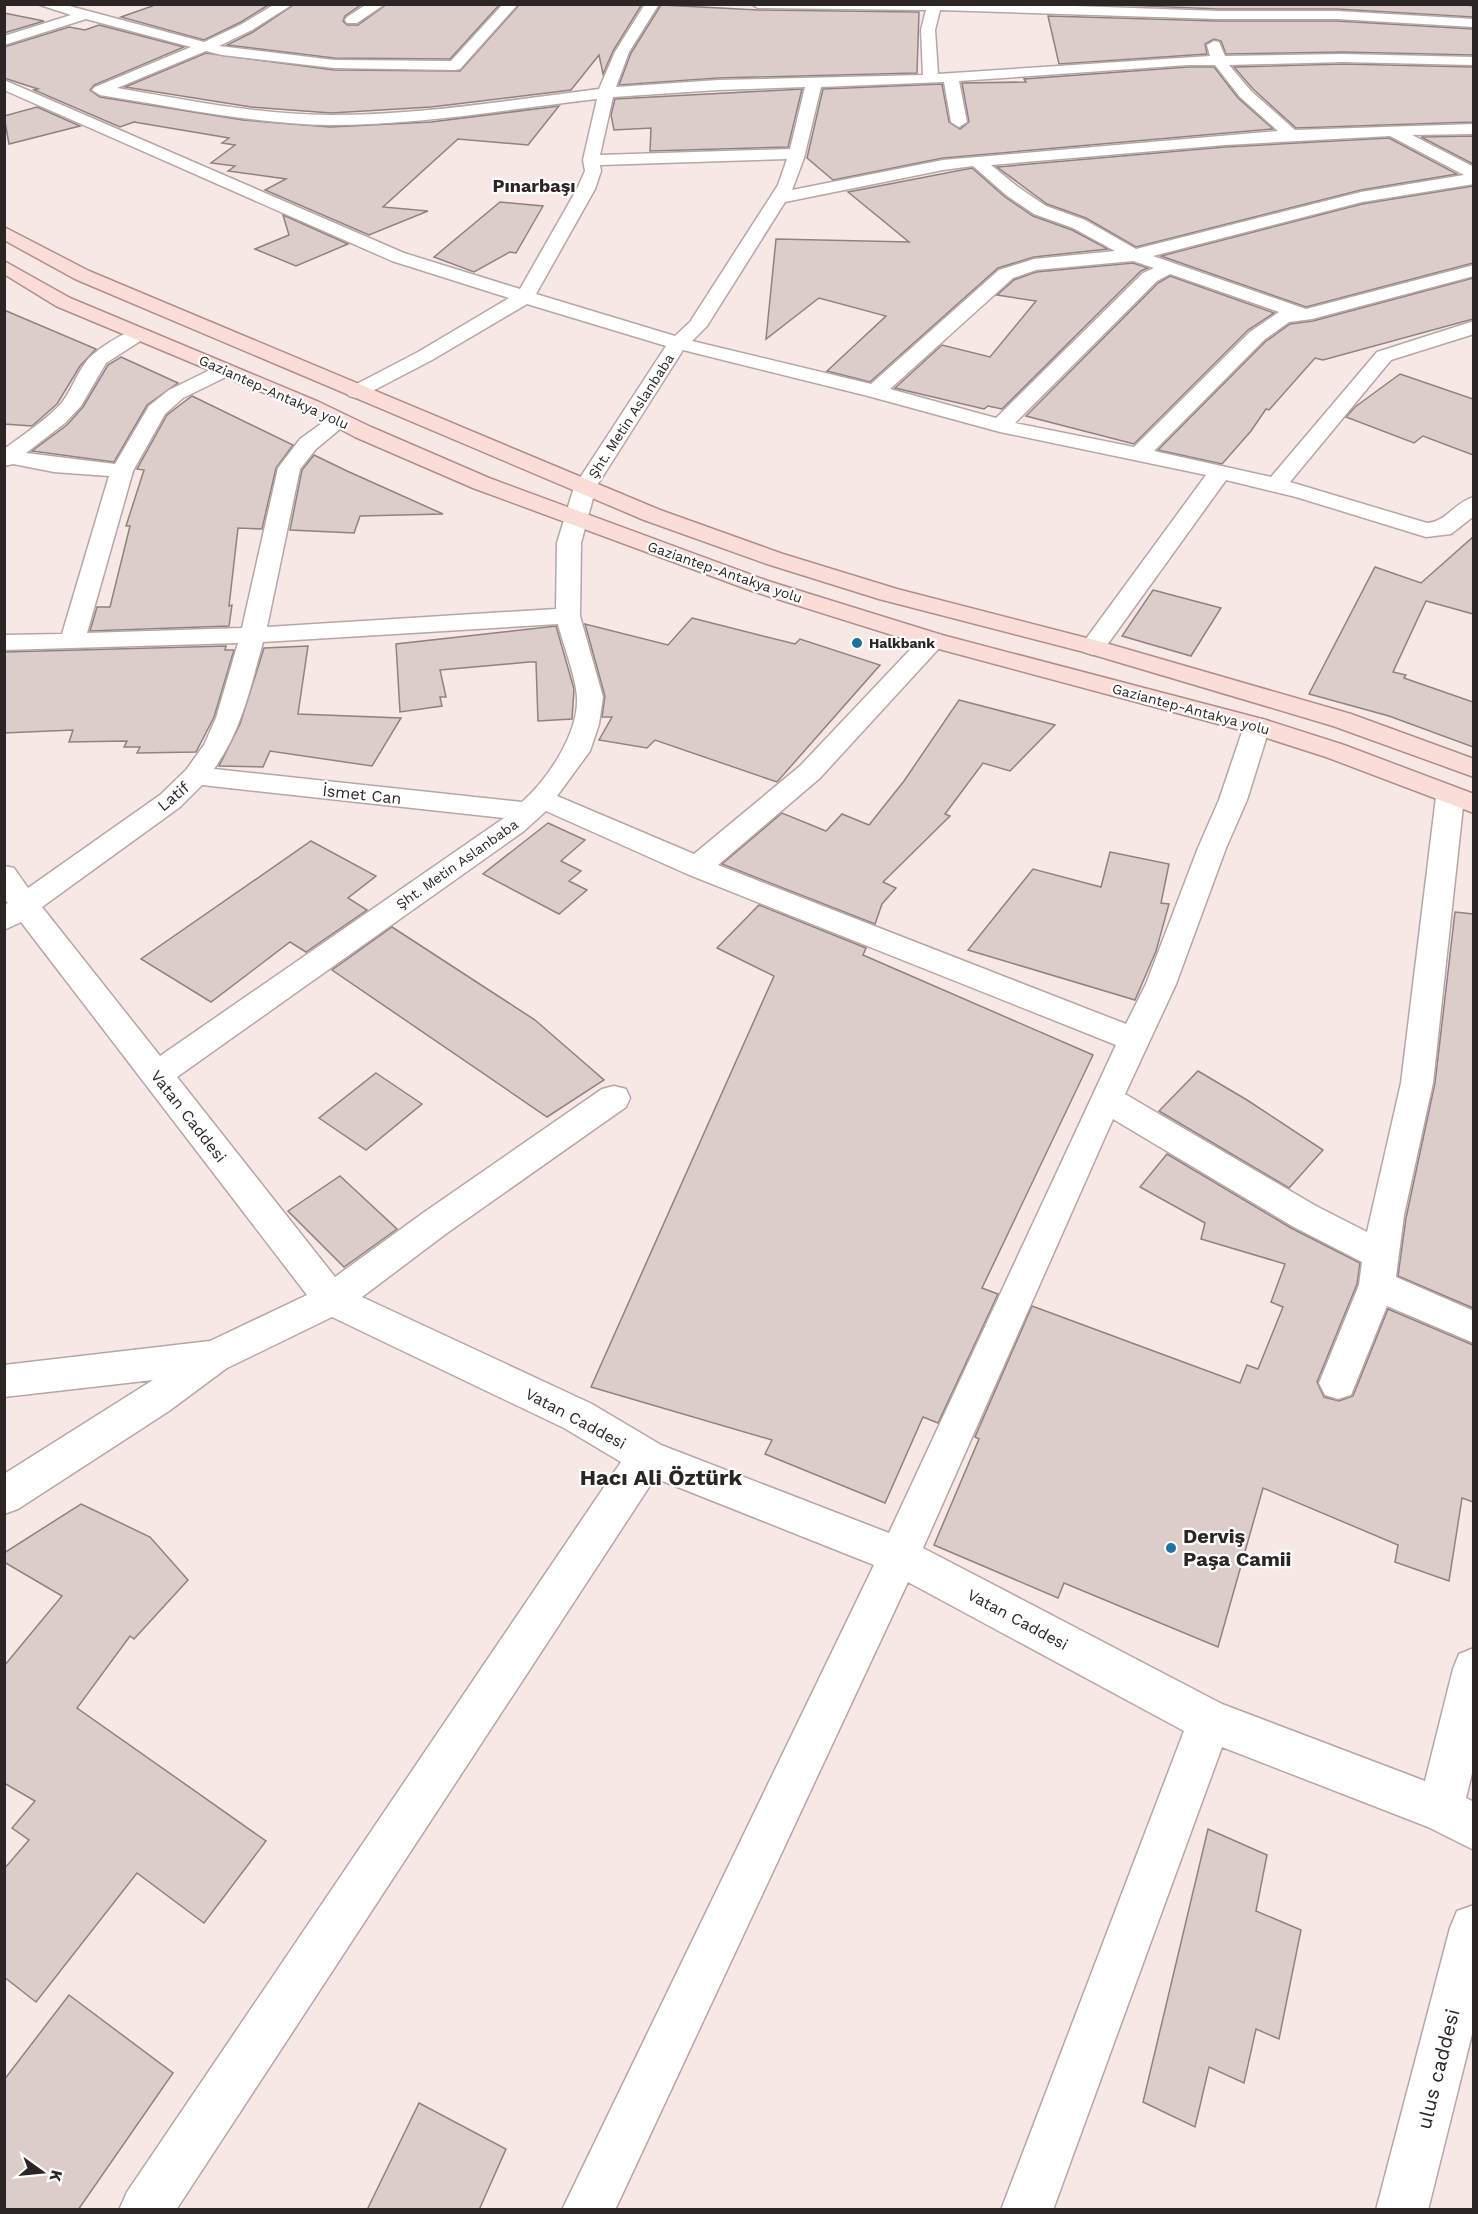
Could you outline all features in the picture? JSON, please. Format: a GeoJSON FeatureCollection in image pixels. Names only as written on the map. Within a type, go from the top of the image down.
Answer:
{"type":"FeatureCollection","features":[{"type":"Feature","properties":{"kind":"main road","name":"Gaziantep-Antakya yolu"},"geometry":{"type":"LineString","coordinates":[[4,232],[82,275],[652,515],[798,566],[888,594],[1093,647],[1342,720],[1473,770]]}},
{"type":"Feature","properties":{"kind":"main road","name":"Gaziantep-Antakya yolu"},"geometry":{"type":"LineString","coordinates":[[4,266],[63,302],[225,370],[481,483],[577,519],[760,586],[933,640],[1257,726],[1335,751],[1462,800]]}},
{"type":"Feature","properties":{"kind":"street"},"geometry":{"type":"LineString","coordinates":[[44,4],[204,47],[334,64],[455,66],[511,4]]}},
{"type":"Feature","properties":{"kind":"street"},"geometry":{"type":"LineString","coordinates":[[26,108],[100,90],[248,27],[286,4]]}},
{"type":"Feature","properties":{"kind":"street"},"geometry":{"type":"LineString","coordinates":[[352,20],[378,4]]}},
{"type":"Feature","properties":{"kind":"street"},"geometry":{"type":"LineString","coordinates":[[356,392],[425,356],[525,297],[594,171],[591,160],[606,92],[622,52],[652,4]]}},
{"type":"Feature","properties":{"kind":"street"},"geometry":{"type":"LineString","coordinates":[[758,4],[934,5],[1218,15],[1337,15],[1473,23]]}},
{"type":"Feature","properties":{"kind":"street"},"geometry":{"type":"LineString","coordinates":[[1348,4],[1396,10],[1407,18]]}},
{"type":"Feature","properties":{"kind":"street"},"geometry":{"type":"LineString","coordinates":[[1422,4],[1435,20]]}},
{"type":"Feature","properties":{"kind":"street"},"geometry":{"type":"LineString","coordinates":[[931,78],[928,30],[934,5]]}},
{"type":"Feature","properties":{"kind":"street"},"geometry":{"type":"LineString","coordinates":[[4,41],[108,8]]}},
{"type":"Feature","properties":{"kind":"street"},"geometry":{"type":"LineString","coordinates":[[1218,15],[1212,37],[1219,61],[1234,80],[1291,135]]}},
{"type":"Feature","properties":{"kind":"street"},"geometry":{"type":"LineString","coordinates":[[100,90],[254,115],[330,120],[421,115],[606,92],[718,85],[931,78],[1219,61],[1342,58],[1473,62]]}},
{"type":"Feature","properties":{"kind":"street"},"geometry":{"type":"LineString","coordinates":[[951,77],[959,122]]}},
{"type":"Feature","properties":{"kind":"street","name":"Şht. Metin Aslanbaba"},"geometry":{"type":"LineString","coordinates":[[156,1075],[514,825],[535,806],[577,751],[586,724],[590,697],[568,616],[569,543],[585,487],[678,343],[697,326],[787,184],[797,154],[814,83]]}},
{"type":"Feature","properties":{"kind":"street"},"geometry":{"type":"LineString","coordinates":[[4,84],[398,257],[678,343],[875,391],[1000,426],[1276,485],[1426,530],[1443,528],[1473,504]]}},
{"type":"Feature","properties":{"kind":"street"},"geometry":{"type":"LineString","coordinates":[[778,198],[943,165],[977,161],[1291,135],[1473,129]]}},
{"type":"Feature","properties":{"kind":"street"},"geometry":{"type":"LineString","coordinates":[[1392,130],[1473,174]]}},
{"type":"Feature","properties":{"kind":"street"},"geometry":{"type":"LineString","coordinates":[[591,160],[797,154]]}},
{"type":"Feature","properties":{"kind":"street"},"geometry":{"type":"LineString","coordinates":[[977,161],[1012,191],[1040,210],[1079,224],[1134,255],[1305,315]]}},
{"type":"Feature","properties":{"kind":"street"},"geometry":{"type":"LineString","coordinates":[[875,391],[1006,274],[1034,265],[1134,255],[1361,197],[1473,179]]}},
{"type":"Feature","properties":{"kind":"street"},"geometry":{"type":"LineString","coordinates":[[1000,426],[1150,278],[1168,268]]}},
{"type":"Feature","properties":{"kind":"street"},"geometry":{"type":"LineString","coordinates":[[1139,454],[1257,336],[1284,317],[1305,315],[1473,270]]}},
{"type":"Feature","properties":{"kind":"street"},"geometry":{"type":"LineString","coordinates":[[1276,485],[1384,356],[1473,327]]}},
{"type":"Feature","properties":{"kind":"street"},"geometry":{"type":"LineString","coordinates":[[7,459],[48,429],[67,410],[99,359],[138,334]]}},
{"type":"Feature","properties":{"kind":"street"},"geometry":{"type":"LineString","coordinates":[[72,641],[122,471],[160,406],[176,394],[225,370]]}},
{"type":"Feature","properties":{"kind":"street","name":"Latif"},"geometry":{"type":"LineString","coordinates":[[11,900],[170,801],[196,776],[217,746],[229,718],[253,635],[290,468],[308,444],[339,420]]}},
{"type":"Feature","properties":{"kind":"street"},"geometry":{"type":"LineString","coordinates":[[7,459],[122,471]]}},
{"type":"Feature","properties":{"kind":"street"},"geometry":{"type":"LineString","coordinates":[[1093,647],[1220,472]]}},
{"type":"Feature","properties":{"kind":"street"},"geometry":{"type":"LineString","coordinates":[[4,643],[253,635],[568,616]]}},
{"type":"Feature","properties":{"kind":"street"},"geometry":{"type":"LineString","coordinates":[[697,867],[810,772],[933,640]]}},
{"type":"Feature","properties":{"kind":"street"},"geometry":{"type":"LineString","coordinates":[[588,2210],[899,1557],[1106,1099],[1161,984],[1212,848],[1233,801],[1257,726]]}},
{"type":"Feature","properties":{"kind":"street","name":"İsmet Can"},"geometry":{"type":"LineString","coordinates":[[196,776],[535,806],[697,867],[1135,1040]]}},
{"type":"Feature","properties":{"kind":"street"},"geometry":{"type":"LineString","coordinates":[[1338,1383],[1379,1270],[1386,1215],[1417,1083],[1462,800]]}},
{"type":"Feature","properties":{"kind":"street","name":"Vatan Caddesi"},"geometry":{"type":"LineString","coordinates":[[11,900],[156,1075],[332,1300],[578,1416],[646,1457],[899,1557],[1210,1721],[1457,1818]]}},
{"type":"Feature","properties":{"kind":"street"},"geometry":{"type":"LineString","coordinates":[[4,1496],[156,1399],[214,1357],[332,1300],[435,1223],[614,1098]]}},
{"type":"Feature","properties":{"kind":"street"},"geometry":{"type":"LineString","coordinates":[[1106,1099],[1304,1216],[1379,1270],[1473,1328]]}},
{"type":"Feature","properties":{"kind":"street"},"geometry":{"type":"LineString","coordinates":[[4,1381],[214,1357]]}},
{"type":"Feature","properties":{"kind":"street"},"geometry":{"type":"LineString","coordinates":[[145,2210],[646,1457]]}},
{"type":"Feature","properties":{"kind":"street"},"geometry":{"type":"LineString","coordinates":[[1457,1818],[1473,1669]]}},
{"type":"Feature","properties":{"kind":"street"},"geometry":{"type":"LineString","coordinates":[[1027,2210],[1210,1721]]}},
{"type":"Feature","properties":{"kind":"street","name":"ulus caddesi"},"geometry":{"type":"LineString","coordinates":[[1402,2210],[1473,1928]]}},
{"type":"Feature","properties":{"kind":"building"},"geometry":{"type":"Polygon","coordinates":[[[158,4],[270,4],[241,22],[204,40],[121,17],[158,4]]]}},
{"type":"Feature","properties":{"kind":"building"},"geometry":{"type":"Polygon","coordinates":[[[295,4],[362,4],[345,16],[343,21],[347,25],[358,25],[387,4],[500,4],[450,59],[334,58],[227,45],[253,32],[295,4]]]}},
{"type":"Feature","properties":{"kind":"building"},"geometry":{"type":"Polygon","coordinates":[[[520,4],[642,4],[613,51],[603,74],[599,55],[571,90],[431,107],[331,113],[251,107],[125,87],[206,53],[334,70],[460,71],[520,4]]]}},
{"type":"Feature","properties":{"kind":"building"},"geometry":{"type":"Polygon","coordinates":[[[1097,4],[1465,5],[1473,6],[1473,17],[1337,9],[1218,9],[1097,4]]]}},
{"type":"Feature","properties":{"kind":"building"},"geometry":{"type":"Polygon","coordinates":[[[661,5],[759,10],[919,12],[917,73],[718,78],[619,85],[631,53],[661,5]]]}},
{"type":"Feature","properties":{"kind":"building"},"geometry":{"type":"Polygon","coordinates":[[[4,13],[44,21],[4,33],[4,13]]]}},
{"type":"Feature","properties":{"kind":"building"},"geometry":{"type":"Polygon","coordinates":[[[1048,16],[1218,21],[1337,21],[1473,29],[1473,55],[1343,52],[1226,54],[1221,41],[1214,39],[1205,44],[1207,54],[1059,64],[1048,16]]]}},
{"type":"Feature","properties":{"kind":"building"},"geometry":{"type":"Polygon","coordinates":[[[99,25],[184,47],[94,85],[90,90],[100,97],[243,120],[330,127],[431,122],[559,106],[528,145],[458,139],[383,207],[428,211],[369,235],[265,190],[286,179],[228,171],[235,166],[211,163],[235,145],[222,143],[229,138],[134,122],[120,127],[34,90],[38,89],[4,78],[4,47],[69,27],[85,30],[99,25]]]}},
{"type":"Feature","properties":{"kind":"building"},"geometry":{"type":"Polygon","coordinates":[[[1343,64],[1473,67],[1473,122],[1296,128],[1253,89],[1234,67],[1343,64]]]}},
{"type":"Feature","properties":{"kind":"building"},"geometry":{"type":"Polygon","coordinates":[[[1214,67],[1238,98],[1273,129],[943,158],[833,180],[807,158],[823,89],[942,84],[949,122],[960,129],[969,122],[962,83],[1026,82],[1024,79],[1214,67]]]}},
{"type":"Feature","properties":{"kind":"building"},"geometry":{"type":"Polygon","coordinates":[[[802,89],[788,147],[650,151],[651,128],[614,130],[611,115],[615,99],[802,89]]]}},
{"type":"Feature","properties":{"kind":"building"},"geometry":{"type":"Polygon","coordinates":[[[37,107],[80,126],[9,144],[4,116],[37,107]]]}},
{"type":"Feature","properties":{"kind":"building"},"geometry":{"type":"Polygon","coordinates":[[[1473,136],[1473,164],[1421,137],[1473,136]]]}},
{"type":"Feature","properties":{"kind":"building"},"geometry":{"type":"Polygon","coordinates":[[[1389,138],[1457,174],[1361,190],[1136,247],[1086,218],[1047,204],[997,167],[1225,147],[1389,138]]]}},
{"type":"Feature","properties":{"kind":"building"},"geometry":{"type":"Polygon","coordinates":[[[972,168],[1005,197],[1033,216],[1072,230],[1108,249],[1034,257],[998,268],[870,382],[827,371],[886,316],[819,298],[766,339],[776,239],[909,242],[848,192],[972,168]]]}},
{"type":"Feature","properties":{"kind":"building"},"geometry":{"type":"Polygon","coordinates":[[[1473,186],[1473,263],[1306,307],[1161,256],[1362,204],[1473,186]]]}},
{"type":"Feature","properties":{"kind":"building"},"geometry":{"type":"Polygon","coordinates":[[[500,202],[543,206],[516,253],[510,252],[474,272],[434,257],[500,202]]]}},
{"type":"Feature","properties":{"kind":"building"},"geometry":{"type":"Polygon","coordinates":[[[283,215],[348,244],[296,266],[255,249],[289,235],[283,215]]]}},
{"type":"Feature","properties":{"kind":"building"},"geometry":{"type":"Polygon","coordinates":[[[1133,263],[1148,268],[1141,271],[1002,409],[988,406],[984,409],[895,388],[942,345],[990,357],[1036,301],[997,295],[1014,280],[1036,272],[1133,263]]]}},
{"type":"Feature","properties":{"kind":"building"},"geometry":{"type":"Polygon","coordinates":[[[1170,276],[1274,313],[1248,330],[1134,444],[1026,416],[1158,283],[1170,276]]]}},
{"type":"Feature","properties":{"kind":"building"},"geometry":{"type":"Polygon","coordinates":[[[1473,278],[1473,319],[1323,360],[1315,358],[1269,410],[1266,409],[1251,431],[1222,464],[1158,450],[1265,342],[1290,324],[1313,321],[1473,278]]]}},
{"type":"Feature","properties":{"kind":"building"},"geometry":{"type":"Polygon","coordinates":[[[4,310],[96,349],[80,366],[57,404],[32,426],[4,424],[4,310]]]}},
{"type":"Feature","properties":{"kind":"building"},"geometry":{"type":"Polygon","coordinates":[[[121,357],[178,383],[147,405],[114,462],[32,451],[67,425],[83,407],[108,365],[121,357]]]}},
{"type":"Feature","properties":{"kind":"building"},"geometry":{"type":"Polygon","coordinates":[[[1400,374],[1473,399],[1473,455],[1423,436],[1414,443],[1346,417],[1355,407],[1400,374]]]}},
{"type":"Feature","properties":{"kind":"building"},"geometry":{"type":"Polygon","coordinates":[[[192,396],[293,445],[276,468],[262,529],[238,528],[229,606],[232,605],[229,626],[90,631],[97,607],[110,607],[130,526],[126,526],[144,470],[137,469],[167,415],[192,396]]]}},
{"type":"Feature","properties":{"kind":"building"},"geometry":{"type":"Polygon","coordinates":[[[314,455],[443,514],[360,516],[354,533],[290,530],[302,470],[314,455]]]}},
{"type":"Feature","properties":{"kind":"building"},"geometry":{"type":"Polygon","coordinates":[[[1473,537],[1473,614],[1426,601],[1393,672],[1473,702],[1473,747],[1389,716],[1309,694],[1375,567],[1421,583],[1473,537]]]}},
{"type":"Feature","properties":{"kind":"building"},"geometry":{"type":"Polygon","coordinates":[[[1153,590],[1221,608],[1191,656],[1122,636],[1153,590]]]}},
{"type":"Feature","properties":{"kind":"building"},"geometry":{"type":"Polygon","coordinates":[[[692,618],[795,644],[800,639],[880,665],[777,782],[655,740],[647,748],[599,740],[612,717],[602,717],[605,696],[585,624],[668,645],[692,618]]]}},
{"type":"Feature","properties":{"kind":"building"},"geometry":{"type":"Polygon","coordinates":[[[556,626],[574,689],[572,719],[538,721],[536,662],[440,670],[446,697],[440,697],[442,706],[400,712],[396,644],[556,626]]]}},
{"type":"Feature","properties":{"kind":"building"},"geometry":{"type":"Polygon","coordinates":[[[226,646],[225,650],[234,650],[214,717],[196,752],[137,753],[140,747],[124,747],[127,741],[69,742],[73,730],[4,733],[4,652],[226,646]]]}},
{"type":"Feature","properties":{"kind":"building"},"geometry":{"type":"Polygon","coordinates":[[[308,646],[298,714],[401,718],[372,766],[270,751],[263,767],[219,766],[240,724],[264,648],[308,646]]]}},
{"type":"Feature","properties":{"kind":"building"},"geometry":{"type":"Polygon","coordinates":[[[959,700],[1055,725],[1010,771],[983,763],[945,814],[950,816],[883,882],[896,888],[882,904],[875,924],[722,864],[782,813],[826,831],[842,814],[869,825],[904,781],[959,700]]]}},
{"type":"Feature","properties":{"kind":"building"},"geometry":{"type":"Polygon","coordinates":[[[548,823],[585,840],[561,861],[581,871],[569,881],[587,890],[559,914],[483,874],[548,823]]]}},
{"type":"Feature","properties":{"kind":"building"},"geometry":{"type":"Polygon","coordinates":[[[311,841],[376,876],[348,898],[367,910],[306,952],[290,942],[211,1002],[141,959],[311,841]]]}},
{"type":"Feature","properties":{"kind":"building"},"geometry":{"type":"Polygon","coordinates":[[[1110,852],[1169,864],[1161,903],[1169,904],[1156,951],[1135,1000],[968,950],[1033,869],[1101,887],[1110,852]]]}},
{"type":"Feature","properties":{"kind":"building"},"geometry":{"type":"Polygon","coordinates":[[[759,905],[866,948],[863,955],[1093,1055],[982,1288],[998,1294],[938,1423],[923,1417],[885,1503],[765,1454],[772,1440],[591,1387],[774,976],[717,948],[759,905]]]}},
{"type":"Feature","properties":{"kind":"building"},"geometry":{"type":"Polygon","coordinates":[[[1455,912],[1473,914],[1473,1308],[1398,1276],[1406,1218],[1435,1083],[1455,912]]]}},
{"type":"Feature","properties":{"kind":"building"},"geometry":{"type":"Polygon","coordinates":[[[392,927],[535,1020],[604,1080],[547,1117],[332,970],[392,927]]]}},
{"type":"Feature","properties":{"kind":"building"},"geometry":{"type":"Polygon","coordinates":[[[1198,1071],[1323,1150],[1289,1188],[1159,1111],[1198,1071]]]}},
{"type":"Feature","properties":{"kind":"building"},"geometry":{"type":"Polygon","coordinates":[[[376,1073],[422,1104],[366,1150],[319,1118],[376,1073]]]}},
{"type":"Feature","properties":{"kind":"building"},"geometry":{"type":"Polygon","coordinates":[[[1167,1154],[1291,1228],[1360,1263],[1357,1284],[1317,1382],[1324,1397],[1339,1401],[1353,1396],[1388,1309],[1473,1345],[1473,1502],[1462,1498],[1449,1581],[1395,1562],[1398,1545],[1263,1488],[1218,1647],[1064,1583],[1058,1598],[934,1545],[979,1439],[975,1437],[1032,1306],[1240,1383],[1247,1365],[1258,1369],[1283,1307],[1271,1302],[1285,1264],[1201,1239],[1205,1223],[1140,1187],[1167,1154]]]}},
{"type":"Feature","properties":{"kind":"building"},"geometry":{"type":"Polygon","coordinates":[[[340,1176],[397,1229],[344,1267],[288,1211],[340,1176]]]}},
{"type":"Feature","properties":{"kind":"building"},"geometry":{"type":"Polygon","coordinates":[[[81,1504],[150,1537],[188,1580],[134,1639],[130,1636],[77,1708],[266,1841],[204,1923],[137,1873],[36,2002],[4,1977],[4,1869],[29,1840],[12,1828],[35,1801],[4,1783],[4,1666],[62,1596],[4,1562],[4,1553],[81,1504]]]}},
{"type":"Feature","properties":{"kind":"building"},"geometry":{"type":"Polygon","coordinates":[[[1208,1829],[1267,1855],[1256,1911],[1301,1930],[1279,2039],[1256,2029],[1244,2083],[1209,2067],[1195,2127],[1143,2102],[1208,1829]]]}},
{"type":"Feature","properties":{"kind":"building"},"geometry":{"type":"Polygon","coordinates":[[[69,1995],[173,2073],[78,2210],[4,2210],[4,2080],[69,1995]]]}},
{"type":"Feature","properties":{"kind":"building"},"geometry":{"type":"Polygon","coordinates":[[[419,2103],[506,2149],[479,2210],[367,2210],[419,2103]]]}},
{"type":"Feature","properties":{"kind":"place","name":"Halkbank"},"geometry":{"type":"Point","coordinates":[857,643]}},
{"type":"Feature","properties":{"kind":"place","name":"Derviş Paşa Camii"},"geometry":{"type":"Point","coordinates":[1171,1548]}},
{"type":"Feature","properties":{"kind":"district","name":"Pınarbaşı"},"geometry":{"type":"Point","coordinates":[534,186]}},
{"type":"Feature","properties":{"kind":"district","name":"Hacı Ali Öztürk"},"geometry":{"type":"Point","coordinates":[661,1477]}}]}
